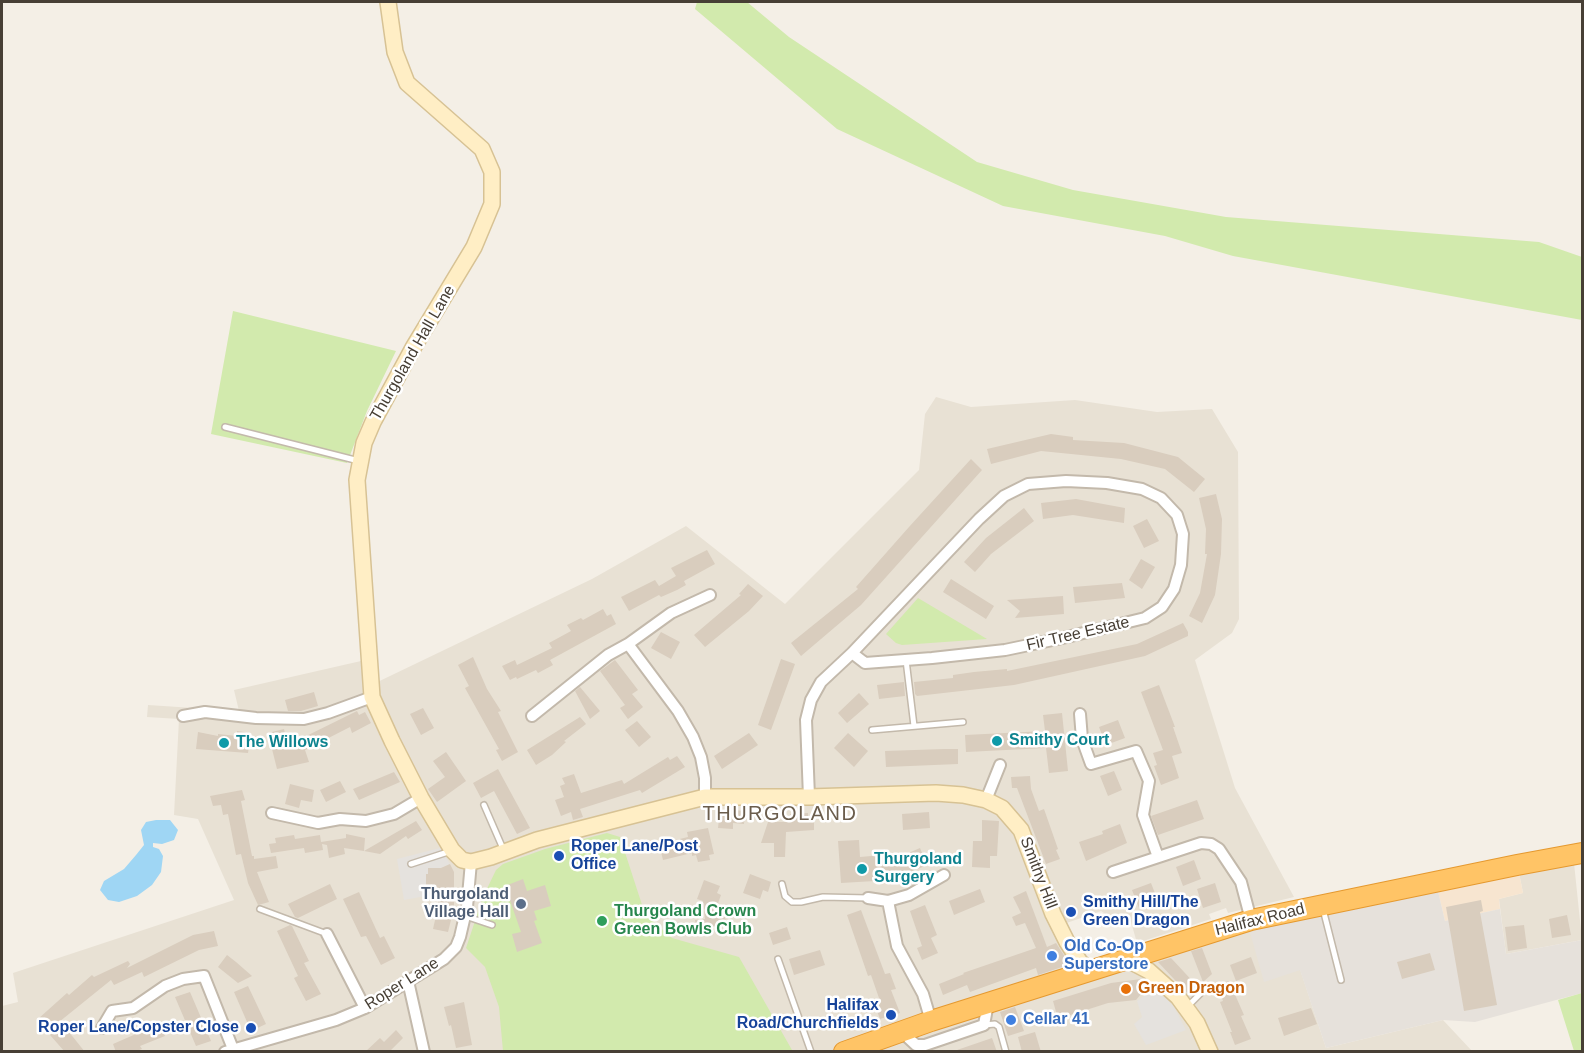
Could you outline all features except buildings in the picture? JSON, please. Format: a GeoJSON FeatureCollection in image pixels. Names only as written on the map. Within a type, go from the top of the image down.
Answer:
{"type":"FeatureCollection","features":[{"type":"Feature","properties":{"kind":"highway","name":"Halifax Road"},"geometry":{"type":"LineString","coordinates":[[844,1052],[931,1021],[1251,920],[1582,853]]}},
{"type":"Feature","properties":{"kind":"street","name":"Thurgoland Hall Lane"},"geometry":{"type":"LineString","coordinates":[[388,2],[395,52],[407,83],[482,149],[492,172],[492,204],[474,247],[413,348],[373,422],[359,461],[357,501],[372,697],[421,798],[452,850],[462,860],[471,862]]}},
{"type":"Feature","properties":{"kind":"street","name":"Fir Tree Estate"},"geometry":{"type":"LineString","coordinates":[[809,797],[806,720],[811,700],[821,682],[1004,496],[1028,484],[1066,481],[1107,483],[1142,489],[1161,498],[1178,515],[1183,534],[1181,565],[1174,589],[1162,607],[1145,618],[1067,638],[1005,650],[865,663],[852,653]]}},
{"type":"Feature","properties":{"kind":"street"},"geometry":{"type":"LineString","coordinates":[[532,716],[608,655],[628,644],[671,613],[710,595]]}},
{"type":"Feature","properties":{"kind":"street"},"geometry":{"type":"LineString","coordinates":[[628,644],[678,711],[693,737],[701,757],[705,778],[705,797]]}},
{"type":"Feature","properties":{"kind":"street"},"geometry":{"type":"LineString","coordinates":[[183,716],[205,712],[256,718],[304,719],[372,697]]}},
{"type":"Feature","properties":{"kind":"street"},"geometry":{"type":"LineString","coordinates":[[1080,714],[1082,739],[1091,764],[1136,751],[1149,781],[1143,815],[1158,857]]}},
{"type":"Feature","properties":{"kind":"street"},"geometry":{"type":"LineString","coordinates":[[986,800],[1000,765]]}},
{"type":"Feature","properties":{"kind":"street","name":"Smithy Hill"},"geometry":{"type":"LineString","coordinates":[[809,797],[936,793],[968,795],[1002,808],[1021,830],[1053,914],[1067,942],[1080,962],[1090,970]]}},
{"type":"Feature","properties":{"kind":"street"},"geometry":{"type":"LineString","coordinates":[[471,862],[537,840],[705,797],[809,797]]}},
{"type":"Feature","properties":{"kind":"street"},"geometry":{"type":"LineString","coordinates":[[272,813],[318,824],[340,819],[366,821],[394,814],[421,798]]}},
{"type":"Feature","properties":{"kind":"street"},"geometry":{"type":"LineString","coordinates":[[1113,872],[1201,843],[1211,844],[1219,849],[1241,882],[1251,920]]}},
{"type":"Feature","properties":{"kind":"street","name":"Roper Lane"},"geometry":{"type":"LineString","coordinates":[[229,1050],[336,1020],[365,1008],[444,958],[456,946],[465,916],[471,862]]}},
{"type":"Feature","properties":{"kind":"street"},"geometry":{"type":"LineString","coordinates":[[868,898],[888,901],[909,895],[944,875]]}},
{"type":"Feature","properties":{"kind":"street"},"geometry":{"type":"LineString","coordinates":[[888,901],[897,946],[923,994],[931,1021]]}},
{"type":"Feature","properties":{"kind":"street"},"geometry":{"type":"LineString","coordinates":[[327,933],[365,1008]]}},
{"type":"Feature","properties":{"kind":"street"},"geometry":{"type":"LineString","coordinates":[[1126,959],[1158,977],[1187,1007],[1210,1052]]}},
{"type":"Feature","properties":{"kind":"street"},"geometry":{"type":"LineString","coordinates":[[102,1028],[112,1011],[133,1008],[165,986],[183,979],[204,976],[229,1050]]}},
{"type":"Feature","properties":{"kind":"street"},"geometry":{"type":"LineString","coordinates":[[408,981],[424,1052]]}},
{"type":"Feature","properties":{"kind":"street"},"geometry":{"type":"LineString","coordinates":[[902,1032],[916,1045],[925,1045],[984,1025],[988,1003]]}},
{"type":"Feature","properties":{"kind":"lane"},"geometry":{"type":"LineString","coordinates":[[225,427],[359,461]]}},
{"type":"Feature","properties":{"kind":"lane"},"geometry":{"type":"LineString","coordinates":[[906,660],[914,726]]}},
{"type":"Feature","properties":{"kind":"lane"},"geometry":{"type":"LineString","coordinates":[[872,730],[963,722]]}},
{"type":"Feature","properties":{"kind":"lane"},"geometry":{"type":"LineString","coordinates":[[484,805],[504,852]]}},
{"type":"Feature","properties":{"kind":"lane"},"geometry":{"type":"LineString","coordinates":[[411,864],[452,850]]}},
{"type":"Feature","properties":{"kind":"lane"},"geometry":{"type":"LineString","coordinates":[[782,884],[785,896],[792,902],[823,897],[868,898]]}},
{"type":"Feature","properties":{"kind":"lane"},"geometry":{"type":"LineString","coordinates":[[1321,905],[1341,980]]}},
{"type":"Feature","properties":{"kind":"lane"},"geometry":{"type":"LineString","coordinates":[[260,909],[327,933]]}},
{"type":"Feature","properties":{"kind":"lane"},"geometry":{"type":"LineString","coordinates":[[465,916],[492,925]]}},
{"type":"Feature","properties":{"kind":"lane"},"geometry":{"type":"LineString","coordinates":[[778,958],[811,1052]]}},
{"type":"Feature","properties":{"kind":"lane"},"geometry":{"type":"LineString","coordinates":[[1187,1007],[1208,987]]}},
{"type":"Feature","properties":{"kind":"lane"},"geometry":{"type":"LineString","coordinates":[[984,1025],[994,1024],[999,1028],[1006,1052]]}},
{"type":"Feature","properties":{"kind":"shaded area"},"geometry":{"type":"Polygon","coordinates":[[[936,397],[971,407],[1075,400],[1157,412],[1212,409],[1238,452],[1239,619],[1232,633],[1195,660],[1235,788],[1294,897],[1228,913],[1226,908],[1209,914],[1211,919],[1137,943],[1131,922],[1118,922],[1101,911],[1055,927],[1078,981],[1249,929],[1300,969],[1326,1048],[1443,1020],[1472,1051],[2,1052],[2,1006],[18,1002],[13,973],[234,900],[198,819],[174,815],[179,719],[147,717],[148,705],[239,711],[234,690],[361,661],[365,688],[592,579],[686,526],[785,604],[919,470],[925,414],[936,397]]]}},
{"type":"Feature","properties":{"kind":"shaded area"},"geometry":{"type":"Polygon","coordinates":[[[440,848],[450,864],[441,868],[428,868],[426,896],[404,900],[397,859],[440,848]]]}},
{"type":"Feature","properties":{"kind":"shaded area"},"geometry":{"type":"Polygon","coordinates":[[[1574,863],[1582,940],[1506,954],[1499,899],[1523,893],[1519,873],[1574,863]]]}},
{"type":"Feature","properties":{"kind":"shaded area"},"geometry":{"type":"Polygon","coordinates":[[[1519,873],[1523,893],[1499,899],[1500,909],[1445,921],[1437,887],[1519,873]]]}},
{"type":"Feature","properties":{"kind":"shaded area"},"geometry":{"type":"Polygon","coordinates":[[[1437,887],[1445,921],[1500,909],[1506,954],[1582,940],[1582,993],[1475,1022],[1443,1020],[1326,1048],[1300,970],[1264,982],[1249,929],[1437,887]]]}},
{"type":"Feature","properties":{"kind":"shaded area"},"geometry":{"type":"Polygon","coordinates":[[[1147,983],[1173,1005],[1186,1030],[1146,1045],[1134,1024],[1142,1017],[1137,1001],[1145,995],[1147,983]]]}},
{"type":"Feature","properties":{"kind":"green space"},"geometry":{"type":"Polygon","coordinates":[[[697,2],[747,2],[789,37],[977,162],[1073,190],[1226,217],[1539,242],[1582,257],[1582,320],[1233,256],[1165,236],[1003,206],[837,129],[695,9],[697,2]]]}},
{"type":"Feature","properties":{"kind":"green space"},"geometry":{"type":"Polygon","coordinates":[[[233,311],[396,351],[367,411],[347,463],[211,434],[233,311]]]}},
{"type":"Feature","properties":{"kind":"green space"},"geometry":{"type":"Polygon","coordinates":[[[918,598],[987,639],[902,645],[896,643],[886,634],[918,598]]]}},
{"type":"Feature","properties":{"kind":"green space"},"geometry":{"type":"Polygon","coordinates":[[[607,833],[620,837],[645,914],[672,938],[739,957],[792,1050],[788,1052],[503,1051],[499,1007],[485,967],[466,948],[483,897],[496,870],[503,864],[545,849],[607,833]]]}},
{"type":"Feature","properties":{"kind":"green space"},"geometry":{"type":"Polygon","coordinates":[[[1582,993],[1582,1051],[1574,1051],[1558,1000],[1582,993]]]}},
{"type":"Feature","properties":{"kind":"water"},"geometry":{"type":"Polygon","coordinates":[[[170,820],[178,830],[174,840],[162,844],[153,843],[153,847],[159,849],[163,856],[161,872],[152,885],[137,896],[119,902],[108,900],[100,890],[104,881],[124,869],[136,855],[144,845],[141,830],[146,822],[170,820]]]}},
{"type":"Feature","properties":{"kind":"place","name":"Smithy Court"},"geometry":{"type":"Point","coordinates":[997,741]}},
{"type":"Feature","properties":{"kind":"place","name":"The Willows"},"geometry":{"type":"Point","coordinates":[224,743]}},
{"type":"Feature","properties":{"kind":"place","name":"Roper Lane/Post Office"},"geometry":{"type":"Point","coordinates":[559,856]}},
{"type":"Feature","properties":{"kind":"place","name":"Thurgoland Surgery"},"geometry":{"type":"Point","coordinates":[862,869]}},
{"type":"Feature","properties":{"kind":"place","name":"Thurgoland Village Hall"},"geometry":{"type":"Point","coordinates":[521,904]}},
{"type":"Feature","properties":{"kind":"place","name":"Smithy Hill/The Green Dragon"},"geometry":{"type":"Point","coordinates":[1071,912]}},
{"type":"Feature","properties":{"kind":"place","name":"Thurgoland Crown Green Bowls Club"},"geometry":{"type":"Point","coordinates":[602,921]}},
{"type":"Feature","properties":{"kind":"place","name":"Old Co-Op Superstore"},"geometry":{"type":"Point","coordinates":[1052,956]}},
{"type":"Feature","properties":{"kind":"place","name":"Green Dragon"},"geometry":{"type":"Point","coordinates":[1126,989]}},
{"type":"Feature","properties":{"kind":"place","name":"Halifax Road/Churchfields"},"geometry":{"type":"Point","coordinates":[891,1015]}},
{"type":"Feature","properties":{"kind":"place","name":"Cellar 41"},"geometry":{"type":"Point","coordinates":[1011,1020]}},
{"type":"Feature","properties":{"kind":"place","name":"Roper Lane/Copster Close"},"geometry":{"type":"Point","coordinates":[251,1028]}},
{"type":"Feature","properties":{"kind":"district","name":"THURGOLAND"},"geometry":{"type":"Point","coordinates":[780,814]}}]}
